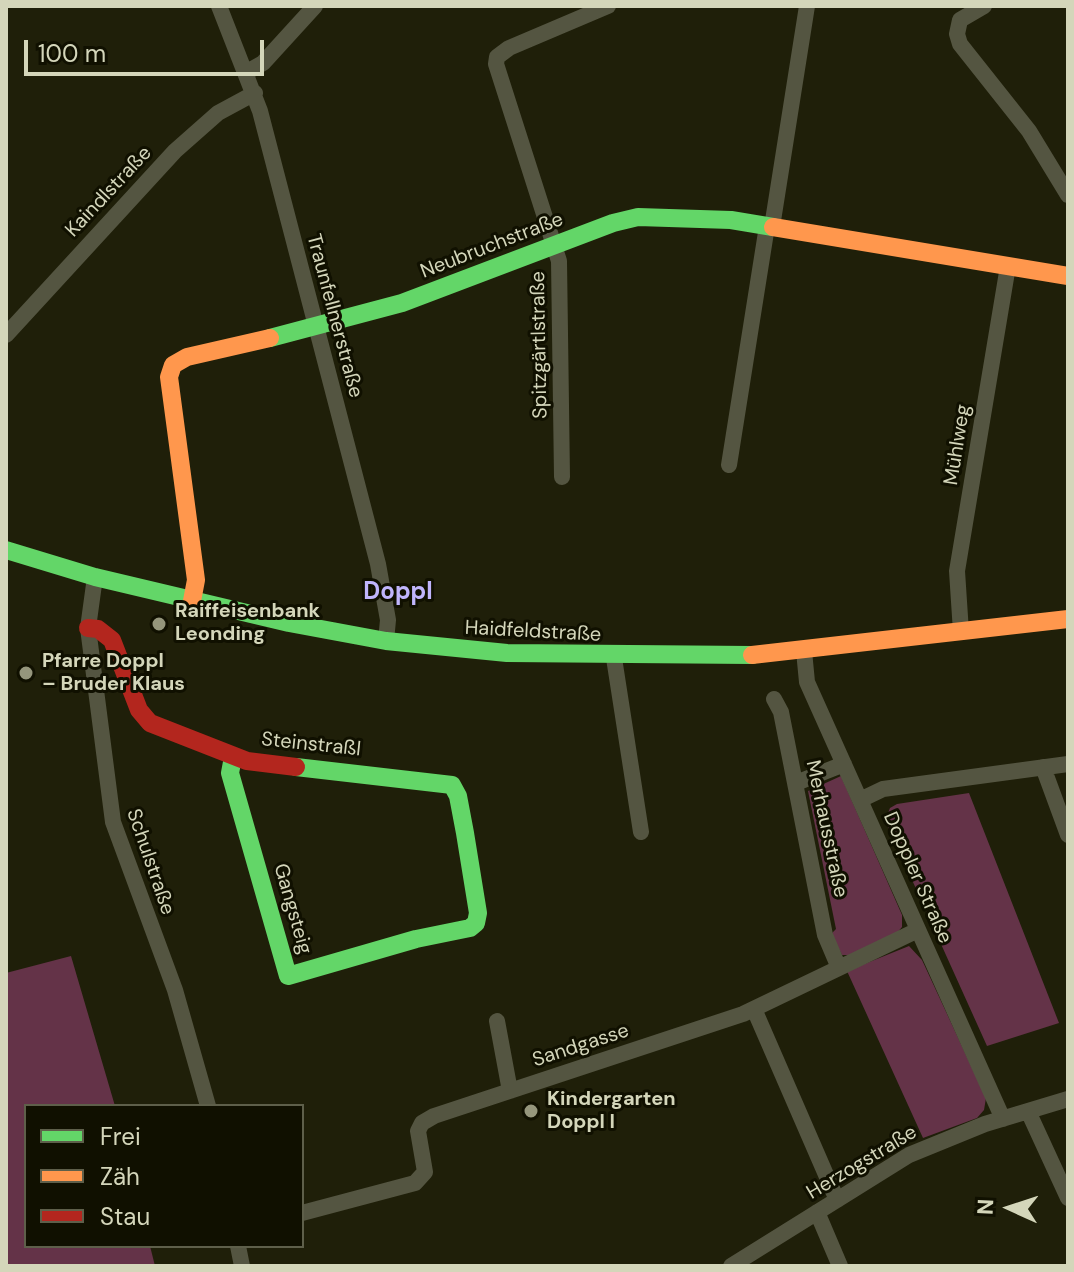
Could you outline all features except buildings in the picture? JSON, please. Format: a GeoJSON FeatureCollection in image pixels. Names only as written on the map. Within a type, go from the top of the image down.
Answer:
{"type":"FeatureCollection","features":[{"type":"Feature","properties":{"kind":"street","name":"Traunfellnerstraße"},"geometry":{"type":"LineString","coordinates":[[219,6],[255,93],[378,564],[388,620],[386,641]]}},
{"type":"Feature","properties":{"kind":"street"},"geometry":{"type":"LineString","coordinates":[[247,72],[263,63],[315,6]]}},
{"type":"Feature","properties":{"kind":"street","name":"Spitzgärtlstraße"},"geometry":{"type":"LineString","coordinates":[[562,477],[562,288],[555,247],[497,73],[497,57],[608,6]]}},
{"type":"Feature","properties":{"kind":"street"},"geometry":{"type":"LineString","coordinates":[[729,465],[807,6]]}},
{"type":"Feature","properties":{"kind":"street"},"geometry":{"type":"LineString","coordinates":[[984,6],[960,20],[957,34],[960,44],[1029,131],[1068,195]]}},
{"type":"Feature","properties":{"kind":"street","name":"Kaindlstraße"},"geometry":{"type":"LineString","coordinates":[[6,335],[175,151],[218,113],[255,93]]}},
{"type":"Feature","properties":{"kind":"street","name":"Neubruchstraße"},"geometry":{"type":"LineString","coordinates":[[192,601],[196,580],[170,371],[187,357],[316,328],[413,300],[613,223],[638,217],[702,217],[769,226],[1068,276]]}},
{"type":"Feature","properties":{"kind":"street","name":"Mühlweg"},"geometry":{"type":"LineString","coordinates":[[961,632],[957,571],[1008,266]]}},
{"type":"Feature","properties":{"kind":"street","name":"Haidfeldstraße"},"geometry":{"type":"LineString","coordinates":[[6,550],[95,577],[192,601],[386,641],[494,653],[711,658],[804,651],[1068,619]]}},
{"type":"Feature","properties":{"kind":"street","name":"Schulstraße"},"geometry":{"type":"LineString","coordinates":[[95,577],[88,628],[113,822],[175,990],[207,1104]]}},
{"type":"Feature","properties":{"kind":"street","name":"Steinstraßl"},"geometry":{"type":"LineString","coordinates":[[88,628],[98,629],[112,640],[143,717],[161,729],[233,757],[452,785],[458,796],[465,833],[478,913],[476,923]]}},
{"type":"Feature","properties":{"kind":"street","name":"Doppler Straße"},"geometry":{"type":"LineString","coordinates":[[804,651],[807,682],[1003,1119]]}},
{"type":"Feature","properties":{"kind":"street"},"geometry":{"type":"LineString","coordinates":[[614,658],[641,832]]}},
{"type":"Feature","properties":{"kind":"street","name":"Merhausstraße"},"geometry":{"type":"LineString","coordinates":[[774,699],[781,712],[825,935],[839,968]]}},
{"type":"Feature","properties":{"kind":"street","name":"Gangsteig"},"geometry":{"type":"LineString","coordinates":[[233,757],[230,773],[288,976],[416,939],[470,928],[476,923]]}},
{"type":"Feature","properties":{"kind":"street"},"geometry":{"type":"LineString","coordinates":[[796,783],[844,764]]}},
{"type":"Feature","properties":{"kind":"street"},"geometry":{"type":"LineString","coordinates":[[860,800],[883,789],[1068,764]]}},
{"type":"Feature","properties":{"kind":"street"},"geometry":{"type":"LineString","coordinates":[[1043,767],[1068,835]]}},
{"type":"Feature","properties":{"kind":"street","name":"Sandgasse"},"geometry":{"type":"LineString","coordinates":[[304,1212],[415,1183],[425,1172],[418,1139],[422,1123],[754,1009],[918,930]]}},
{"type":"Feature","properties":{"kind":"street"},"geometry":{"type":"LineString","coordinates":[[754,1009],[837,1200]]}},
{"type":"Feature","properties":{"kind":"street"},"geometry":{"type":"LineString","coordinates":[[497,1021],[510,1091]]}},
{"type":"Feature","properties":{"kind":"street","name":"Herzogstraße"},"geometry":{"type":"LineString","coordinates":[[731,1266],[929,1145],[1068,1099]]}},
{"type":"Feature","properties":{"kind":"street"},"geometry":{"type":"LineString","coordinates":[[1028,1111],[1068,1198]]}},
{"type":"Feature","properties":{"kind":"street"},"geometry":{"type":"LineString","coordinates":[[817,1212],[840,1266]]}},
{"type":"Feature","properties":{"kind":"shaded area"},"geometry":{"type":"Polygon","coordinates":[[[841,776],[902,915],[902,927],[896,934],[850,955],[842,955],[831,934],[836,929],[808,791],[841,776]]]}},
{"type":"Feature","properties":{"kind":"shaded area"},"geometry":{"type":"Polygon","coordinates":[[[969,793],[1059,1023],[987,1046],[885,820],[890,808],[897,804],[969,793]]]}},
{"type":"Feature","properties":{"kind":"shaded area"},"geometry":{"type":"Polygon","coordinates":[[[909,946],[922,960],[986,1098],[984,1110],[977,1118],[923,1138],[847,971],[909,946]]]}},
{"type":"Feature","properties":{"kind":"shaded area"},"geometry":{"type":"Polygon","coordinates":[[[71,956],[114,1104],[24,1104],[24,1248],[150,1248],[155,1266],[6,1266],[6,973],[71,956]]]}},
{"type":"Feature","properties":{"kind":"traffic: fast"},"geometry":{"type":"LineString","coordinates":[[270,338],[402,303],[613,223],[638,217],[731,220],[773,227]]}},
{"type":"Feature","properties":{"kind":"traffic: fast"},"geometry":{"type":"LineString","coordinates":[[6,550],[95,577],[289,623],[386,641],[507,653],[752,655]]}},
{"type":"Feature","properties":{"kind":"traffic: fast"},"geometry":{"type":"LineString","coordinates":[[233,757],[230,773],[288,976],[416,939],[470,928],[476,923],[478,913],[465,833],[458,796],[452,785],[296,767]]}},
{"type":"Feature","properties":{"kind":"traffic: slow"},"geometry":{"type":"LineString","coordinates":[[773,227],[1068,276]]}},
{"type":"Feature","properties":{"kind":"traffic: slow"},"geometry":{"type":"LineString","coordinates":[[192,601],[196,580],[169,377],[173,365],[187,357],[270,338]]}},
{"type":"Feature","properties":{"kind":"traffic: slow"},"geometry":{"type":"LineString","coordinates":[[752,655],[1068,619]]}},
{"type":"Feature","properties":{"kind":"traffic: jam"},"geometry":{"type":"LineString","coordinates":[[88,628],[98,629],[112,640],[139,710],[150,723],[247,761],[296,767]]}},
{"type":"Feature","properties":{"kind":"place","name":"Raiffeisenbank Leonding"},"geometry":{"type":"Point","coordinates":[159,624]}},
{"type":"Feature","properties":{"kind":"place","name":"Pfarre Doppl – Bruder Klaus"},"geometry":{"type":"Point","coordinates":[26,673]}},
{"type":"Feature","properties":{"kind":"place","name":"Kindergarten Doppl I"},"geometry":{"type":"Point","coordinates":[531,1111]}},
{"type":"Feature","properties":{"kind":"district","name":"Doppl"},"geometry":{"type":"Point","coordinates":[398,593]}}]}
